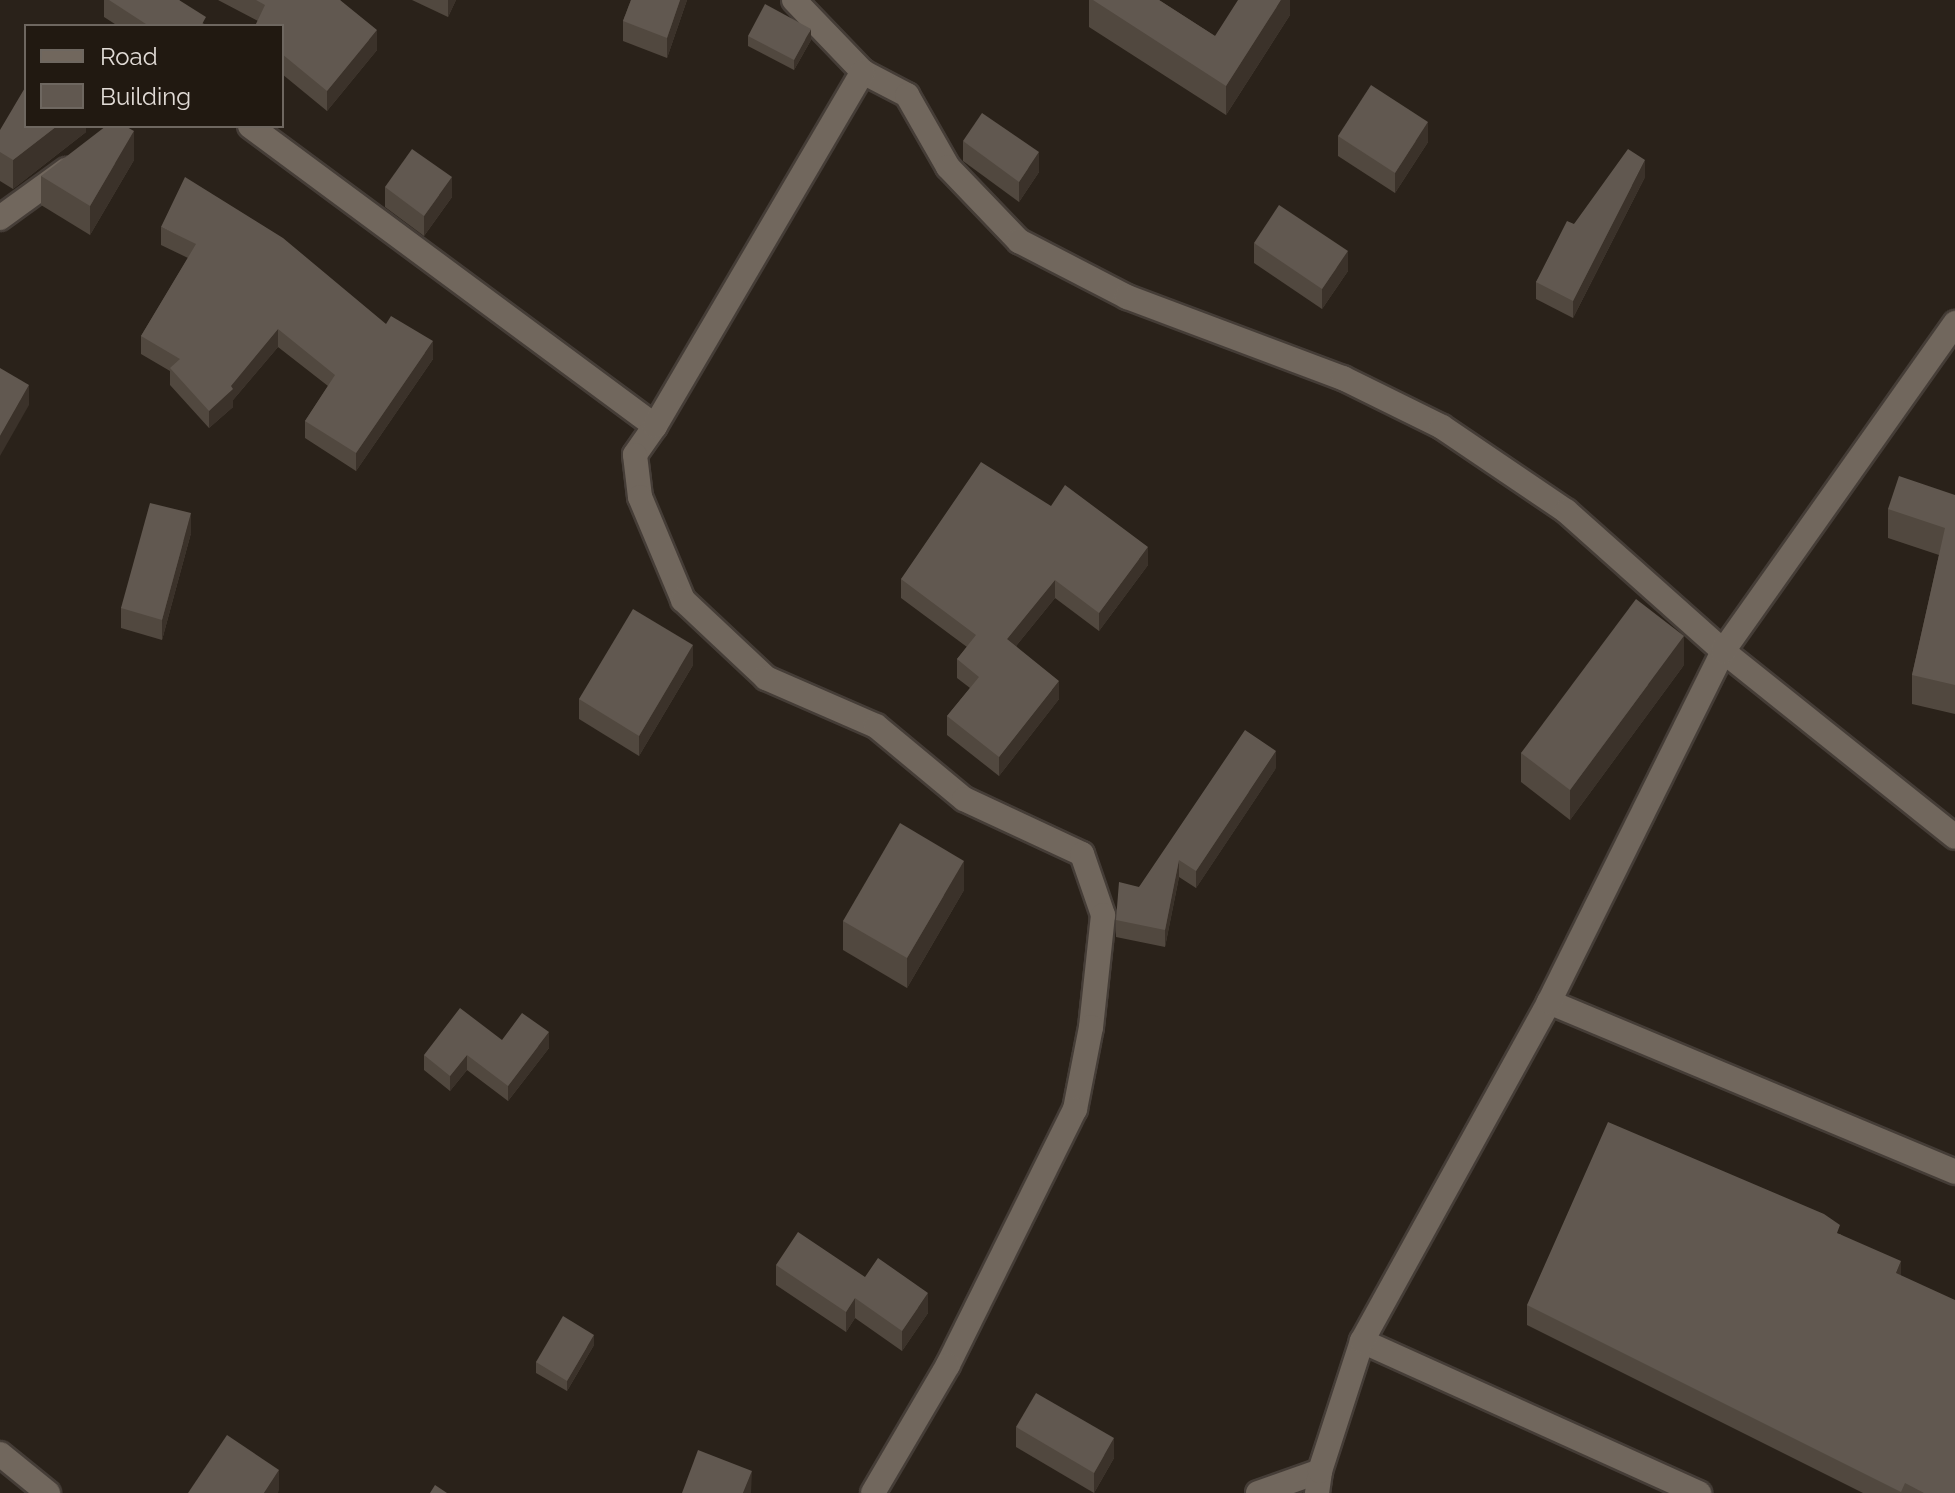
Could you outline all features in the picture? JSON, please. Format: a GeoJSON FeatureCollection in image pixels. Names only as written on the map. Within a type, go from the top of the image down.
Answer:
{"type":"FeatureCollection","features":[{"type":"Feature","properties":{"kind":"street"},"geometry":{"type":"LineString","coordinates":[[794,0],[863,72],[907,95],[948,167],[1019,241],[1127,297],[1343,378],[1442,427],[1566,511],[1723,651],[1955,837]]}},
{"type":"Feature","properties":{"kind":"street"},"geometry":{"type":"LineString","coordinates":[[863,72],[635,455],[640,497],[683,600],[766,678],[876,726],[964,799],[1082,854],[1103,915],[1091,1027],[1075,1109],[948,1365],[873,1493]]}},
{"type":"Feature","properties":{"kind":"street"},"geometry":{"type":"LineString","coordinates":[[253,128],[655,426]]}},
{"type":"Feature","properties":{"kind":"street"},"geometry":{"type":"LineString","coordinates":[[0,218],[85,154]]}},
{"type":"Feature","properties":{"kind":"street"},"geometry":{"type":"LineString","coordinates":[[1258,1493],[1318,1482],[1362,1341],[1549,1002],[1723,651],[1955,323]]}},
{"type":"Feature","properties":{"kind":"street"},"geometry":{"type":"LineString","coordinates":[[1549,1002],[1955,1172]]}},
{"type":"Feature","properties":{"kind":"street"},"geometry":{"type":"LineString","coordinates":[[1362,1341],[1699,1493]]}},
{"type":"Feature","properties":{"kind":"street"},"geometry":{"type":"LineString","coordinates":[[0,1454],[48,1493]]}},
{"type":"Feature","properties":{"kind":"building"},"geometry":{"type":"Polygon","coordinates":[[[109,0],[179,0],[206,17],[202,24],[146,24],[109,0]]]}},
{"type":"Feature","properties":{"kind":"building"},"geometry":{"type":"Polygon","coordinates":[[[256,0],[340,0],[377,30],[327,91],[284,56],[284,24],[256,24],[265,5],[256,0]]]}},
{"type":"Feature","properties":{"kind":"building"},"geometry":{"type":"Polygon","coordinates":[[[631,0],[680,0],[667,38],[623,21],[631,0]]]}},
{"type":"Feature","properties":{"kind":"building"},"geometry":{"type":"Polygon","coordinates":[[[1093,0],[1159,0],[1215,36],[1238,0],[1281,0],[1226,86],[1093,0]]]}},
{"type":"Feature","properties":{"kind":"building"},"geometry":{"type":"Polygon","coordinates":[[[765,4],[811,29],[794,60],[748,36],[765,4]]]}},
{"type":"Feature","properties":{"kind":"building"},"geometry":{"type":"Polygon","coordinates":[[[1371,85],[1428,122],[1395,173],[1338,136],[1371,85]]]}},
{"type":"Feature","properties":{"kind":"building"},"geometry":{"type":"Polygon","coordinates":[[[24,89],[24,128],[54,128],[13,160],[0,152],[0,130],[24,89]]]}},
{"type":"Feature","properties":{"kind":"building"},"geometry":{"type":"Polygon","coordinates":[[[982,113],[1039,152],[1019,182],[963,141],[982,113]]]}},
{"type":"Feature","properties":{"kind":"building"},"geometry":{"type":"Polygon","coordinates":[[[103,128],[129,128],[134,131],[90,206],[41,176],[103,128]]]}},
{"type":"Feature","properties":{"kind":"building"},"geometry":{"type":"Polygon","coordinates":[[[412,149],[452,177],[424,216],[385,187],[412,149]]]}},
{"type":"Feature","properties":{"kind":"building"},"geometry":{"type":"Polygon","coordinates":[[[1628,149],[1645,160],[1573,301],[1536,282],[1567,221],[1574,224],[1628,149]]]}},
{"type":"Feature","properties":{"kind":"building"},"geometry":{"type":"Polygon","coordinates":[[[185,177],[283,238],[386,324],[391,316],[433,341],[356,453],[305,421],[335,375],[278,329],[231,386],[233,389],[209,411],[170,368],[180,359],[141,336],[196,244],[161,227],[185,177]]]}},
{"type":"Feature","properties":{"kind":"building"},"geometry":{"type":"Polygon","coordinates":[[[1279,205],[1348,251],[1322,289],[1254,243],[1279,205]]]}},
{"type":"Feature","properties":{"kind":"building"},"geometry":{"type":"Polygon","coordinates":[[[0,368],[29,385],[0,436],[0,368]]]}},
{"type":"Feature","properties":{"kind":"building"},"geometry":{"type":"Polygon","coordinates":[[[981,462],[1051,506],[1065,485],[1148,547],[1099,613],[1055,580],[1007,639],[1059,681],[999,757],[947,716],[979,677],[957,659],[976,635],[901,579],[981,462]]]}},
{"type":"Feature","properties":{"kind":"building"},"geometry":{"type":"Polygon","coordinates":[[[1899,476],[1955,495],[1955,685],[1912,675],[1945,528],[1888,509],[1899,476]]]}},
{"type":"Feature","properties":{"kind":"building"},"geometry":{"type":"Polygon","coordinates":[[[150,503],[191,513],[162,620],[121,608],[150,503]]]}},
{"type":"Feature","properties":{"kind":"building"},"geometry":{"type":"Polygon","coordinates":[[[1636,599],[1684,636],[1570,790],[1521,753],[1636,599]]]}},
{"type":"Feature","properties":{"kind":"building"},"geometry":{"type":"Polygon","coordinates":[[[633,609],[693,645],[639,736],[579,699],[633,609]]]}},
{"type":"Feature","properties":{"kind":"building"},"geometry":{"type":"Polygon","coordinates":[[[1245,730],[1276,751],[1196,871],[1179,860],[1165,930],[1116,920],[1119,882],[1139,887],[1245,730]]]}},
{"type":"Feature","properties":{"kind":"building"},"geometry":{"type":"Polygon","coordinates":[[[900,823],[964,861],[907,958],[843,921],[900,823]]]}},
{"type":"Feature","properties":{"kind":"building"},"geometry":{"type":"Polygon","coordinates":[[[460,1008],[502,1040],[522,1013],[549,1032],[508,1086],[467,1055],[450,1076],[424,1055],[460,1008]]]}},
{"type":"Feature","properties":{"kind":"building"},"geometry":{"type":"Polygon","coordinates":[[[1608,1122],[1824,1214],[1840,1225],[1837,1233],[1901,1261],[1896,1273],[1955,1300],[1955,1493],[1924,1493],[1905,1483],[1901,1492],[1527,1305],[1608,1122]]]}},
{"type":"Feature","properties":{"kind":"building"},"geometry":{"type":"Polygon","coordinates":[[[798,1232],[865,1277],[878,1258],[928,1293],[902,1331],[855,1298],[846,1312],[776,1265],[798,1232]]]}},
{"type":"Feature","properties":{"kind":"building"},"geometry":{"type":"Polygon","coordinates":[[[563,1316],[594,1335],[567,1381],[536,1362],[563,1316]]]}},
{"type":"Feature","properties":{"kind":"building"},"geometry":{"type":"Polygon","coordinates":[[[1036,1393],[1114,1438],[1094,1473],[1016,1427],[1036,1393]]]}},
{"type":"Feature","properties":{"kind":"building"},"geometry":{"type":"Polygon","coordinates":[[[227,1435],[279,1470],[264,1493],[188,1493],[227,1435]]]}},
{"type":"Feature","properties":{"kind":"building"},"geometry":{"type":"Polygon","coordinates":[[[698,1450],[752,1471],[743,1493],[682,1493],[698,1450]]]}},
{"type":"Feature","properties":{"kind":"building"},"geometry":{"type":"Polygon","coordinates":[[[435,1485],[447,1493],[430,1493],[435,1485]]]}}]}
